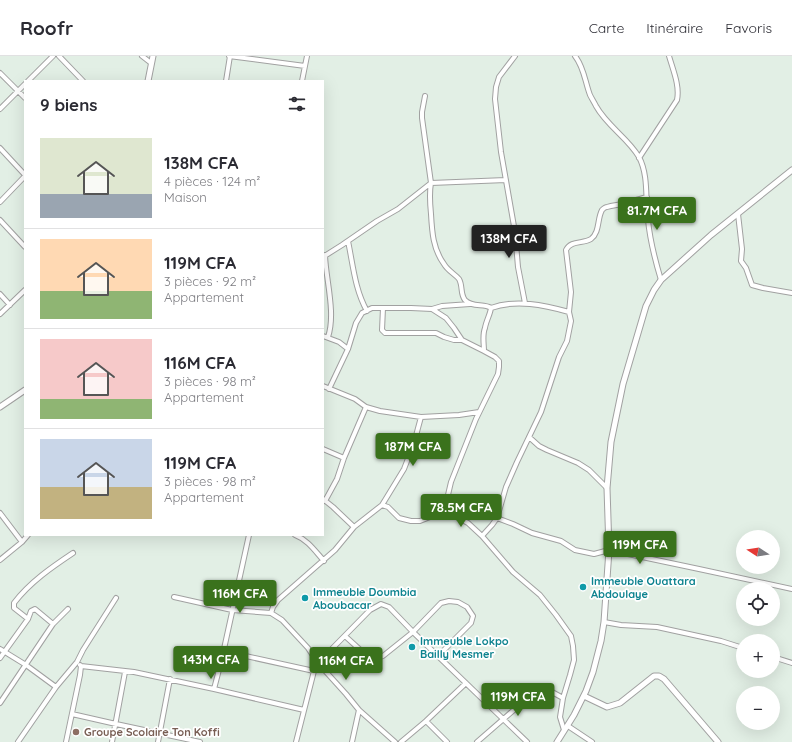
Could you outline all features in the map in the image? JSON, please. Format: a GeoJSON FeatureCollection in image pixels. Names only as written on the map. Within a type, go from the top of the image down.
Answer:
{"type":"FeatureCollection","features":[{"type":"Feature","properties":{"kind":"street"},"geometry":{"type":"LineString","coordinates":[[29,80],[53,56]]}},
{"type":"Feature","properties":{"kind":"street"},"geometry":{"type":"LineString","coordinates":[[59,56],[82,80]]}},
{"type":"Feature","properties":{"kind":"street"},"geometry":{"type":"LineString","coordinates":[[142,56],[151,63]]}},
{"type":"Feature","properties":{"kind":"street"},"geometry":{"type":"LineString","coordinates":[[148,80],[153,56]]}},
{"type":"Feature","properties":{"kind":"street"},"geometry":{"type":"LineString","coordinates":[[226,80],[230,56],[305,66]]}},
{"type":"Feature","properties":{"kind":"street"},"geometry":{"type":"LineString","coordinates":[[302,80],[307,56]]}},
{"type":"Feature","properties":{"kind":"street"},"geometry":{"type":"LineString","coordinates":[[515,56],[499,77],[495,98],[500,152],[515,232],[518,267],[525,303]]}},
{"type":"Feature","properties":{"kind":"street"},"geometry":{"type":"LineString","coordinates":[[575,56],[600,114],[629,144],[639,158],[646,184],[647,220],[652,248],[661,280]]}},
{"type":"Feature","properties":{"kind":"street"},"geometry":{"type":"LineString","coordinates":[[639,158],[677,100],[678,88],[669,56]]}},
{"type":"Feature","properties":{"kind":"street"},"geometry":{"type":"LineString","coordinates":[[0,73],[24,97]]}},
{"type":"Feature","properties":{"kind":"street"},"geometry":{"type":"LineString","coordinates":[[0,109],[24,85]]}},
{"type":"Feature","properties":{"kind":"street"},"geometry":{"type":"LineString","coordinates":[[425,96],[422,118],[431,183],[430,198],[432,234],[436,251],[445,266],[458,278],[462,287],[463,296],[470,304]]}},
{"type":"Feature","properties":{"kind":"street"},"geometry":{"type":"LineString","coordinates":[[0,148],[24,175]]}},
{"type":"Feature","properties":{"kind":"street"},"geometry":{"type":"LineString","coordinates":[[557,742],[584,696],[593,672],[604,622],[609,550],[607,488],[611,442],[623,384],[646,306],[661,280],[711,235],[792,170]]}},
{"type":"Feature","properties":{"kind":"street"},"geometry":{"type":"LineString","coordinates":[[0,202],[24,177]]}},
{"type":"Feature","properties":{"kind":"street"},"geometry":{"type":"LineString","coordinates":[[328,337],[331,329],[331,314],[324,256],[398,209],[431,183],[506,180]]}},
{"type":"Feature","properties":{"kind":"street"},"geometry":{"type":"LineString","coordinates":[[482,536],[497,518],[506,487],[541,412],[559,357],[567,341],[571,321],[569,312],[571,292],[566,250],[572,244],[590,240],[594,236],[598,228],[600,215],[605,207],[627,203],[646,197]]}},
{"type":"Feature","properties":{"kind":"street"},"geometry":{"type":"LineString","coordinates":[[738,214],[742,249],[741,260],[746,268],[752,285],[792,293]]}},
{"type":"Feature","properties":{"kind":"street"},"geometry":{"type":"LineString","coordinates":[[0,220],[24,246]]}},
{"type":"Feature","properties":{"kind":"street"},"geometry":{"type":"LineString","coordinates":[[348,241],[358,291],[361,301],[367,311]]}},
{"type":"Feature","properties":{"kind":"street"},"geometry":{"type":"LineString","coordinates":[[0,314],[24,291]]}},
{"type":"Feature","properties":{"kind":"street"},"geometry":{"type":"LineString","coordinates":[[0,294],[10,305]]}},
{"type":"Feature","properties":{"kind":"street"},"geometry":{"type":"LineString","coordinates":[[329,389],[348,349],[356,323],[362,313],[372,308],[432,309],[442,306],[470,304],[491,308],[501,305],[525,303],[569,312]]}},
{"type":"Feature","properties":{"kind":"street"},"geometry":{"type":"LineString","coordinates":[[383,308],[382,330],[385,333],[436,333],[454,340],[462,340],[496,357],[499,361],[498,374],[479,412],[451,482],[444,512]]}},
{"type":"Feature","properties":{"kind":"street"},"geometry":{"type":"LineString","coordinates":[[484,351],[483,333],[491,308]]}},
{"type":"Feature","properties":{"kind":"street"},"geometry":{"type":"LineString","coordinates":[[432,309],[446,318],[462,340]]}},
{"type":"Feature","properties":{"kind":"street"},"geometry":{"type":"LineString","coordinates":[[324,336],[339,342],[348,349]]}},
{"type":"Feature","properties":{"kind":"street"},"geometry":{"type":"LineString","coordinates":[[324,386],[355,399],[366,407],[380,411],[421,417],[479,412]]}},
{"type":"Feature","properties":{"kind":"street"},"geometry":{"type":"LineString","coordinates":[[0,406],[24,391]]}},
{"type":"Feature","properties":{"kind":"street"},"geometry":{"type":"LineString","coordinates":[[354,527],[324,500],[336,479],[366,407]]}},
{"type":"Feature","properties":{"kind":"street"},"geometry":{"type":"LineString","coordinates":[[271,613],[278,600],[324,561],[354,527],[382,505],[404,469],[414,443],[421,417]]}},
{"type":"Feature","properties":{"kind":"street"},"geometry":{"type":"LineString","coordinates":[[529,437],[539,446],[578,463],[590,470],[607,488]]}},
{"type":"Feature","properties":{"kind":"street"},"geometry":{"type":"LineString","coordinates":[[324,449],[344,458]]}},
{"type":"Feature","properties":{"kind":"street"},"geometry":{"type":"LineString","coordinates":[[382,505],[388,507],[399,518],[411,521],[420,520],[444,512],[468,523],[482,536],[513,572],[540,594],[571,636],[573,646],[574,660],[562,698],[560,717],[566,728],[592,742]]}},
{"type":"Feature","properties":{"kind":"street"},"geometry":{"type":"LineString","coordinates":[[0,513],[22,542]]}},
{"type":"Feature","properties":{"kind":"street"},"geometry":{"type":"LineString","coordinates":[[497,518],[532,533],[561,541],[575,550],[594,554],[609,550],[792,589]]}},
{"type":"Feature","properties":{"kind":"street"},"geometry":{"type":"LineString","coordinates":[[0,560],[27,536]]}},
{"type":"Feature","properties":{"kind":"street"},"geometry":{"type":"LineString","coordinates":[[214,689],[249,536]]}},
{"type":"Feature","properties":{"kind":"street"},"geometry":{"type":"LineString","coordinates":[[297,536],[309,543],[324,561]]}},
{"type":"Feature","properties":{"kind":"street"},"geometry":{"type":"LineString","coordinates":[[28,619],[14,608],[14,603],[27,588],[72,552]]}},
{"type":"Feature","properties":{"kind":"street"},"geometry":{"type":"LineString","coordinates":[[174,597],[232,610],[271,613],[282,620],[308,648],[318,663],[359,710],[395,742]]}},
{"type":"Feature","properties":{"kind":"street"},"geometry":{"type":"LineString","coordinates":[[18,742],[56,687],[77,662],[82,650],[116,598]]}},
{"type":"Feature","properties":{"kind":"street"},"geometry":{"type":"LineString","coordinates":[[345,636],[366,656],[374,659],[383,656],[413,632],[441,603],[449,601],[458,602],[467,607],[473,616],[471,623],[438,656]]}},
{"type":"Feature","properties":{"kind":"street"},"geometry":{"type":"LineString","coordinates":[[296,742],[314,671],[318,663],[370,610],[381,604],[389,607],[527,742]]}},
{"type":"Feature","properties":{"kind":"street"},"geometry":{"type":"LineString","coordinates":[[0,658],[28,619],[31,610],[35,609],[53,624]]}},
{"type":"Feature","properties":{"kind":"street"},"geometry":{"type":"LineString","coordinates":[[0,703],[53,624],[68,609]]}},
{"type":"Feature","properties":{"kind":"street"},"geometry":{"type":"LineString","coordinates":[[604,622],[622,626],[657,627],[736,646]]}},
{"type":"Feature","properties":{"kind":"street"},"geometry":{"type":"LineString","coordinates":[[0,649],[26,665],[56,687]]}},
{"type":"Feature","properties":{"kind":"street"},"geometry":{"type":"LineString","coordinates":[[223,651],[314,671]]}},
{"type":"Feature","properties":{"kind":"street"},"geometry":{"type":"LineString","coordinates":[[780,659],[792,663]]}},
{"type":"Feature","properties":{"kind":"street"},"geometry":{"type":"LineString","coordinates":[[77,662],[81,666],[134,672],[304,710]]}},
{"type":"Feature","properties":{"kind":"street"},"geometry":{"type":"LineString","coordinates":[[66,742],[81,666]]}},
{"type":"Feature","properties":{"kind":"street"},"geometry":{"type":"LineString","coordinates":[[112,742],[126,672]]}},
{"type":"Feature","properties":{"kind":"street"},"geometry":{"type":"LineString","coordinates":[[584,696],[607,707],[620,703],[654,676],[659,676],[664,679],[718,742]]}},
{"type":"Feature","properties":{"kind":"street"},"geometry":{"type":"LineString","coordinates":[[158,742],[170,680]]}},
{"type":"Feature","properties":{"kind":"street"},"geometry":{"type":"LineString","coordinates":[[401,742],[426,721],[466,683]]}},
{"type":"Feature","properties":{"kind":"street"},"geometry":{"type":"LineString","coordinates":[[477,742],[515,709],[532,697],[552,692],[562,698]]}},
{"type":"Feature","properties":{"kind":"street"},"geometry":{"type":"LineString","coordinates":[[352,742],[359,710]]}},
{"type":"Feature","properties":{"kind":"street"},"geometry":{"type":"LineString","coordinates":[[72,714],[200,742]]}},
{"type":"Feature","properties":{"kind":"street"},"geometry":{"type":"LineString","coordinates":[[426,721],[447,742]]}},
{"type":"Feature","properties":{"kind":"place","name":"Immeuble Ouattara Abdoulaye"},"geometry":{"type":"Point","coordinates":[583,587]}},
{"type":"Feature","properties":{"kind":"place","name":"Immeuble Doumbia Aboubacar"},"geometry":{"type":"Point","coordinates":[305,598]}},
{"type":"Feature","properties":{"kind":"place","name":"Immeuble Lokpo Bailly Mesmer"},"geometry":{"type":"Point","coordinates":[412,647]}},
{"type":"Feature","properties":{"kind":"place","name":"Groupe Scolaire Ton Koffi"},"geometry":{"type":"Point","coordinates":[76,732]}}]}
